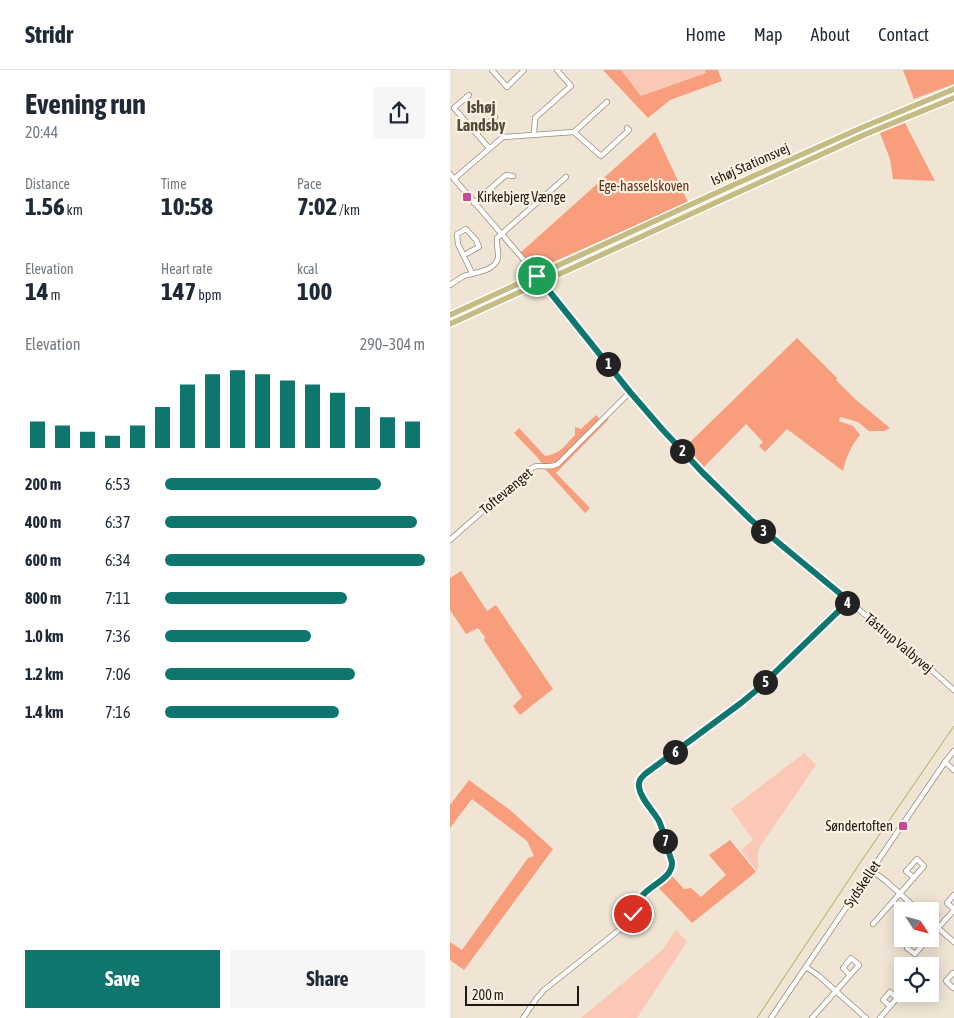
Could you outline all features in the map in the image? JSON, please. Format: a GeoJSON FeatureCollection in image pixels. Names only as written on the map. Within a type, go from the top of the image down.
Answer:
{"type":"FeatureCollection","features":[{"type":"Feature","properties":{"kind":"main road","name":"Ishøj Stationsvej"},"geometry":{"type":"LineString","coordinates":[[450,316],[720,191],[861,128],[954,90]]}},
{"type":"Feature","properties":{"kind":"main road","name":"Ishøj Stationsvej"},"geometry":{"type":"LineString","coordinates":[[450,324],[857,138],[954,98]]}},
{"type":"Feature","properties":{"kind":"street"},"geometry":{"type":"LineString","coordinates":[[492,70],[507,87],[524,70]]}},
{"type":"Feature","properties":{"kind":"street"},"geometry":{"type":"LineString","coordinates":[[534,134],[535,118],[571,86],[557,70]]}},
{"type":"Feature","properties":{"kind":"street"},"geometry":{"type":"LineString","coordinates":[[469,95],[454,108],[489,148]]}},
{"type":"Feature","properties":{"kind":"street"},"geometry":{"type":"LineString","coordinates":[[451,176],[503,137],[574,132],[608,102]]}},
{"type":"Feature","properties":{"kind":"street"},"geometry":{"type":"LineString","coordinates":[[477,134],[495,117]]}},
{"type":"Feature","properties":{"kind":"street"},"geometry":{"type":"LineString","coordinates":[[574,132],[600,156],[629,130],[627,128]]}},
{"type":"Feature","properties":{"kind":"street"},"geometry":{"type":"LineString","coordinates":[[474,204],[506,175],[513,176]]}},
{"type":"Feature","properties":{"kind":"street","name":"Tåstrup Valbyvej"},"geometry":{"type":"LineString","coordinates":[[451,176],[542,282],[630,392],[702,472],[780,544],[954,690]]}},
{"type":"Feature","properties":{"kind":"street"},"geometry":{"type":"LineString","coordinates":[[450,285],[462,277],[486,270],[496,263],[498,254],[496,241],[566,177]]}},
{"type":"Feature","properties":{"kind":"street"},"geometry":{"type":"LineString","coordinates":[[464,255],[479,247],[476,240],[466,229],[457,234],[458,244],[472,273]]}},
{"type":"Feature","properties":{"kind":"street","name":"Toftevænget"},"geometry":{"type":"LineString","coordinates":[[450,540],[533,467],[539,465],[554,467],[558,464],[630,392]]}},
{"type":"Feature","properties":{"kind":"street"},"geometry":{"type":"LineString","coordinates":[[523,1018],[544,990],[624,926],[643,895],[672,870],[672,862],[662,828],[641,795],[639,781],[758,689],[849,601]]}},
{"type":"Feature","properties":{"kind":"street","name":"Sydskellet"},"geometry":{"type":"LineString","coordinates":[[770,1018],[945,762],[954,752]]}},
{"type":"Feature","properties":{"kind":"street"},"geometry":{"type":"LineString","coordinates":[[945,762],[954,770]]}},
{"type":"Feature","properties":{"kind":"street"},"geometry":{"type":"LineString","coordinates":[[871,870],[909,902]]}},
{"type":"Feature","properties":{"kind":"street"},"geometry":{"type":"LineString","coordinates":[[873,924],[914,878]]}},
{"type":"Feature","properties":{"kind":"street"},"geometry":{"type":"LineString","coordinates":[[939,927],[954,909],[947,903],[954,895]]}},
{"type":"Feature","properties":{"kind":"street"},"geometry":{"type":"LineString","coordinates":[[939,929],[954,942]]}},
{"type":"Feature","properties":{"kind":"street"},"geometry":{"type":"LineString","coordinates":[[806,967],[819,976],[866,1018]]}},
{"type":"Feature","properties":{"kind":"street"},"geometry":{"type":"LineString","coordinates":[[954,974],[946,981],[954,987]]}},
{"type":"Feature","properties":{"kind":"street"},"geometry":{"type":"LineString","coordinates":[[812,1018],[850,975]]}},
{"type":"Feature","properties":{"kind":"street"},"geometry":{"type":"LineString","coordinates":[[880,1018],[890,1006]]}},
{"type":"Feature","properties":{"kind":"shaded area"},"geometry":{"type":"Polygon","coordinates":[[[621,70],[705,70],[706,73],[641,96],[621,70]]]}},
{"type":"Feature","properties":{"kind":"shaded area"},"geometry":{"type":"Polygon","coordinates":[[[804,753],[816,765],[761,845],[758,852],[758,868],[756,870],[742,851],[753,840],[731,809],[804,753]]]}},
{"type":"Feature","properties":{"kind":"shaded area"},"geometry":{"type":"Polygon","coordinates":[[[676,930],[687,942],[637,1018],[581,1018],[663,949],[676,930]]]}},
{"type":"Feature","properties":{"kind":"green space"},"geometry":{"type":"Polygon","coordinates":[[[603,70],[621,70],[641,96],[706,73],[705,70],[718,70],[722,81],[670,100],[648,118],[603,70]]]}},
{"type":"Feature","properties":{"kind":"green space"},"geometry":{"type":"Polygon","coordinates":[[[903,70],[954,70],[954,84],[914,99],[903,70]]]}},
{"type":"Feature","properties":{"kind":"green space"},"geometry":{"type":"Polygon","coordinates":[[[905,123],[935,181],[893,179],[890,159],[880,133],[905,123]]]}},
{"type":"Feature","properties":{"kind":"green space","name":"Ege-hasselskoven"},"geometry":{"type":"Polygon","coordinates":[[[655,132],[688,202],[542,267],[536,266],[520,253],[655,132]]]}},
{"type":"Feature","properties":{"kind":"green space"},"geometry":{"type":"Polygon","coordinates":[[[797,338],[855,399],[890,428],[884,431],[869,431],[858,422],[840,417],[839,421],[853,426],[860,435],[849,452],[843,471],[787,429],[765,452],[759,446],[763,442],[746,424],[704,467],[685,447],[797,338]]]}},
{"type":"Feature","properties":{"kind":"green space"},"geometry":{"type":"Polygon","coordinates":[[[596,415],[600,420],[609,419],[556,473],[590,508],[585,513],[514,433],[519,428],[545,456],[555,453],[562,448],[575,435],[575,427],[581,429],[596,415]]]}},
{"type":"Feature","properties":{"kind":"green space"},"geometry":{"type":"Polygon","coordinates":[[[461,571],[487,611],[496,605],[553,689],[520,715],[513,706],[522,697],[484,640],[485,637],[478,628],[466,634],[450,610],[450,578],[461,571]]]}},
{"type":"Feature","properties":{"kind":"green space"},"geometry":{"type":"Polygon","coordinates":[[[469,780],[510,810],[553,849],[464,970],[450,960],[450,942],[462,950],[528,858],[534,856],[527,841],[472,799],[450,828],[450,805],[469,780]]]}},
{"type":"Feature","properties":{"kind":"green space"},"geometry":{"type":"Polygon","coordinates":[[[730,840],[756,872],[692,923],[657,886],[672,876],[684,889],[691,888],[701,897],[726,875],[709,855],[730,840]]]}},
{"type":"Feature","properties":{"kind":"waterway"},"geometry":{"type":"LineString","coordinates":[[757,1018],[954,726]]}},
{"type":"Feature","properties":{"kind":"place","name":"Kirkebjerg Vænge"},"geometry":{"type":"Point","coordinates":[467,197]}},
{"type":"Feature","properties":{"kind":"place","name":"Søndertoften"},"geometry":{"type":"Point","coordinates":[903,826]}},
{"type":"Feature","properties":{"kind":"district","name":"Ishøj Landsby"},"geometry":{"type":"Point","coordinates":[481,116]}},
{"type":"Feature","properties":{"kind":"route"},"geometry":{"type":"LineString","coordinates":[[537,276],[630,392],[702,472],[751,520],[849,601],[758,689],[645,774],[639,781],[641,795],[662,828],[673,867],[669,874],[643,895],[633,914]]}}]}
